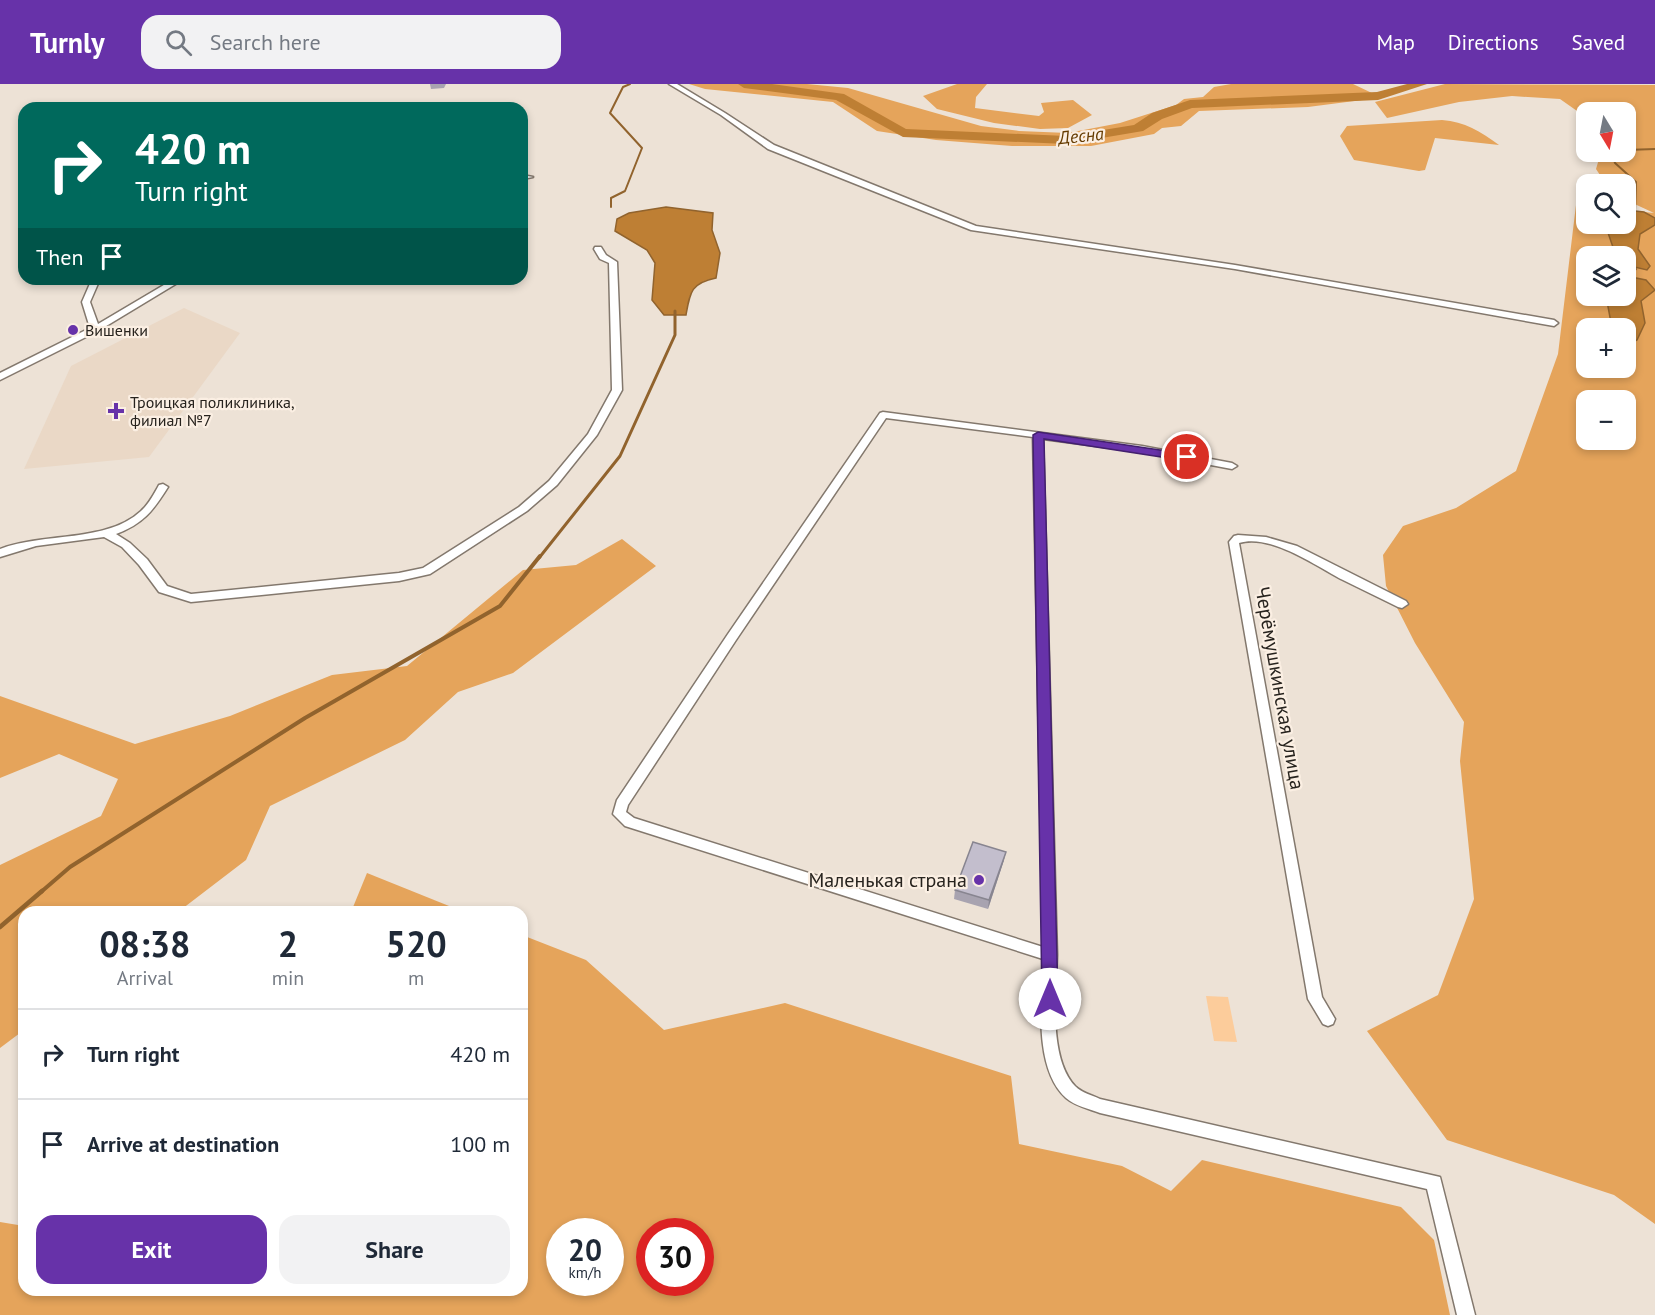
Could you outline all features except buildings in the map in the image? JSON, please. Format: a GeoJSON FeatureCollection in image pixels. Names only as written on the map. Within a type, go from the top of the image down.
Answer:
{"type":"FeatureCollection","features":[{"type":"Feature","properties":{"kind":"street"},"geometry":{"type":"LineString","coordinates":[[672,84],[723,114],[771,147],[974,228],[1235,267],[1554,323]]}},
{"type":"Feature","properties":{"kind":"street"},"geometry":{"type":"LineString","coordinates":[[106,534],[132,550],[163,589],[190,598],[399,577],[426,571],[460,547],[523,509],[553,483],[592,435],[617,390],[613,262],[603,257],[598,249]]}},
{"type":"Feature","properties":{"kind":"street"},"geometry":{"type":"LineString","coordinates":[[93,285],[86,302],[95,328]]}},
{"type":"Feature","properties":{"kind":"street"},"geometry":{"type":"LineString","coordinates":[[0,376],[95,328],[170,285]]}},
{"type":"Feature","properties":{"kind":"street"},"geometry":{"type":"LineString","coordinates":[[1050,955],[630,822],[619,814],[622,804],[883,415],[1142,449],[1232,466]]}},
{"type":"Feature","properties":{"kind":"street"},"geometry":{"type":"LineString","coordinates":[[1038,435],[1052,1055],[1059,1078],[1072,1094],[1100,1106],[1434,1183],[1466,1315]]}},
{"type":"Feature","properties":{"kind":"street"},"geometry":{"type":"LineString","coordinates":[[0,553],[18,543],[106,534],[144,515],[163,487]]}},
{"type":"Feature","properties":{"kind":"street","name":"Черёмушкинская улица"},"geometry":{"type":"LineString","coordinates":[[1328,1019],[1315,999],[1234,542],[1238,538],[1249,537],[1272,541],[1321,561],[1402,604]]}},
{"type":"Feature","properties":{"kind":"shaded area"},"geometry":{"type":"Polygon","coordinates":[[[689,84],[807,84],[848,88],[981,126],[1019,131],[1068,133],[1120,123],[1176,105],[1184,99],[1203,97],[1214,87],[1231,84],[1353,84],[1374,94],[1370,99],[1308,107],[1199,111],[1181,126],[1162,128],[1154,134],[1091,146],[1012,146],[936,140],[877,131],[833,102],[705,89],[689,84]]]}},
{"type":"Feature","properties":{"kind":"shaded area"},"geometry":{"type":"Polygon","coordinates":[[[957,84],[987,84],[976,97],[975,108],[1039,116],[1044,112],[1041,103],[1073,100],[1092,115],[1068,128],[1040,129],[994,123],[937,109],[923,96],[957,84]]]}},
{"type":"Feature","properties":{"kind":"shaded area"},"geometry":{"type":"Polygon","coordinates":[[[1445,84],[1655,85],[1655,1224],[1614,1195],[1447,1140],[1367,1031],[1438,995],[1474,899],[1460,761],[1464,722],[1415,643],[1386,586],[1383,555],[1403,526],[1456,508],[1516,471],[1558,354],[1576,205],[1576,234],[1636,234],[1636,211],[1654,213],[1636,205],[1636,174],[1599,174],[1596,169],[1598,162],[1636,162],[1636,102],[1576,102],[1576,110],[1560,99],[1512,96],[1459,102],[1387,118],[1375,102],[1445,84]]]}},
{"type":"Feature","properties":{"kind":"shaded area"},"geometry":{"type":"Polygon","coordinates":[[[1442,120],[1472,128],[1499,145],[1435,138],[1425,170],[1419,171],[1354,160],[1340,136],[1347,126],[1442,120]]]}},
{"type":"Feature","properties":{"kind":"shaded area"},"geometry":{"type":"Polygon","coordinates":[[[666,207],[713,213],[712,230],[720,253],[716,278],[701,283],[693,290],[686,315],[664,315],[652,300],[655,263],[647,250],[615,231],[617,219],[629,213],[666,207]]]}},
{"type":"Feature","properties":{"kind":"shaded area"},"geometry":{"type":"Polygon","coordinates":[[[1636,211],[1644,212],[1655,218],[1655,225],[1640,234],[1638,249],[1650,266],[1647,270],[1636,267],[1636,246],[1613,246],[1608,234],[1636,234],[1636,211]]]}},
{"type":"Feature","properties":{"kind":"shaded area"},"geometry":{"type":"Polygon","coordinates":[[[1636,278],[1646,280],[1655,290],[1641,301],[1645,323],[1637,340],[1636,318],[1610,318],[1608,306],[1636,306],[1636,278]]]}},
{"type":"Feature","properties":{"kind":"shaded area","name":"Троицкая поликлиника, филиал №7"},"geometry":{"type":"Polygon","coordinates":[[[184,308],[240,333],[149,457],[24,469],[71,366],[184,308]]]}},
{"type":"Feature","properties":{"kind":"shaded area"},"geometry":{"type":"Polygon","coordinates":[[[622,539],[656,566],[513,673],[458,692],[405,740],[270,806],[246,860],[186,906],[18,906],[18,1034],[0,1048],[0,865],[101,816],[118,779],[59,754],[0,778],[0,696],[135,744],[230,716],[332,675],[407,666],[523,570],[576,565],[622,539]]]}},
{"type":"Feature","properties":{"kind":"shaded area"},"geometry":{"type":"Polygon","coordinates":[[[367,873],[449,906],[353,906],[367,873]]]}},
{"type":"Feature","properties":{"kind":"shaded area"},"geometry":{"type":"Polygon","coordinates":[[[528,937],[586,960],[664,1030],[785,1003],[1011,1076],[1019,1144],[1122,1166],[1171,1191],[1202,1160],[1401,1207],[1434,1240],[1450,1315],[0,1315],[0,1222],[18,1225],[18,1296],[528,1296],[528,937]]]}},
{"type":"Feature","properties":{"kind":"shaded area"},"geometry":{"type":"Polygon","coordinates":[[[1206,996],[1228,997],[1237,1042],[1214,1041],[1206,996]]]}},
{"type":"Feature","properties":{"kind":"waterway"},"geometry":{"type":"LineString","coordinates":[[611,207],[611,198],[625,191],[642,148],[610,113],[623,87],[630,84]]}},
{"type":"Feature","properties":{"kind":"waterway","name":"Десна"},"geometry":{"type":"LineString","coordinates":[[744,84],[839,97],[903,133],[1066,140],[1138,128],[1157,116],[1190,104],[1378,96],[1421,84]]}},
{"type":"Feature","properties":{"kind":"waterway"},"geometry":{"type":"LineString","coordinates":[[1636,150],[1655,149]]}},
{"type":"Feature","properties":{"kind":"waterway"},"geometry":{"type":"LineString","coordinates":[[1615,162],[1627,174]]}},
{"type":"Feature","properties":{"kind":"waterway"},"geometry":{"type":"LineString","coordinates":[[539,558],[620,456],[675,335],[675,311]]}},
{"type":"Feature","properties":{"kind":"waterway"},"geometry":{"type":"LineString","coordinates":[[41,892],[70,867],[305,718],[500,606],[540,556]]}},
{"type":"Feature","properties":{"kind":"waterway"},"geometry":{"type":"LineString","coordinates":[[24,906],[42,891]]}},
{"type":"Feature","properties":{"kind":"waterway"},"geometry":{"type":"LineString","coordinates":[[0,927],[18,912]]}},
{"type":"Feature","properties":{"kind":"place","name":"Вишенки"},"geometry":{"type":"Point","coordinates":[73,330]}},
{"type":"Feature","properties":{"kind":"place","name":"Троицкая поликлиника, филиал №7"},"geometry":{"type":"Point","coordinates":[116,411]}},
{"type":"Feature","properties":{"kind":"place","name":"Маленькая страна"},"geometry":{"type":"Point","coordinates":[979,880]}},
{"type":"Feature","properties":{"kind":"route"},"geometry":{"type":"LineString","coordinates":[[1050,999],[1038,435],[1187,457]]}}]}
